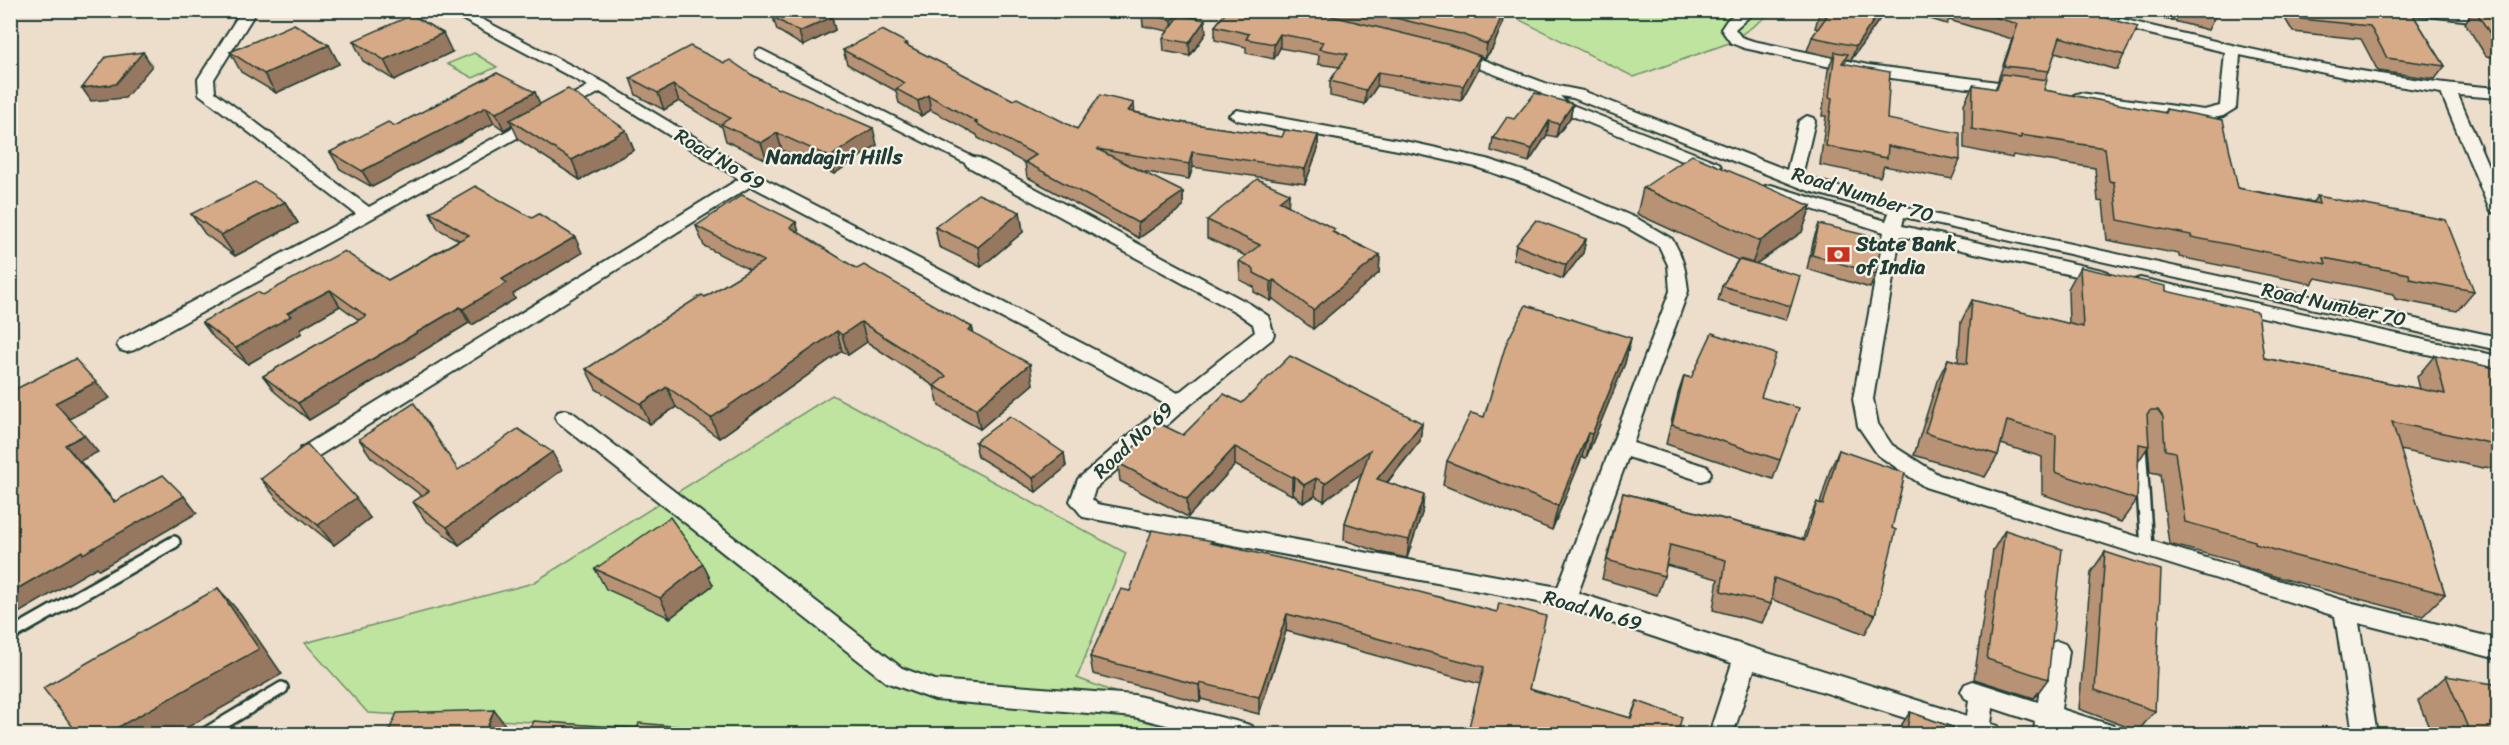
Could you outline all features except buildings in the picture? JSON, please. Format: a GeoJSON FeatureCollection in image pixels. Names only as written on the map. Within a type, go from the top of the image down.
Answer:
{"type":"FeatureCollection","features":[{"type":"Feature","properties":{"kind":"street"},"geometry":{"type":"LineString","coordinates":[[250,10],[207,79],[207,94],[368,215]]}},
{"type":"Feature","properties":{"kind":"street","name":"Road No 69"},"geometry":{"type":"LineString","coordinates":[[452,10],[600,86],[751,179],[1179,403],[1085,484],[1081,501],[1091,511],[1565,598],[1983,733]]}},
{"type":"Feature","properties":{"kind":"street"},"geometry":{"type":"LineString","coordinates":[[1750,10],[1732,23],[1728,30],[1736,40],[1749,45],[1868,70],[2033,92]]}},
{"type":"Feature","properties":{"kind":"street"},"geometry":{"type":"LineString","coordinates":[[2065,10],[2233,50],[2448,90],[2499,93]]}},
{"type":"Feature","properties":{"kind":"street"},"geometry":{"type":"LineString","coordinates":[[2410,10],[2499,20]]}},
{"type":"Feature","properties":{"kind":"street"},"geometry":{"type":"LineString","coordinates":[[2068,97],[2204,115],[2217,113],[2228,108],[2233,50]]}},
{"type":"Feature","properties":{"kind":"street"},"geometry":{"type":"LineString","coordinates":[[1443,51],[1544,88],[1577,94],[1894,220],[2499,343]]}},
{"type":"Feature","properties":{"kind":"street"},"geometry":{"type":"LineString","coordinates":[[127,345],[600,86]]}},
{"type":"Feature","properties":{"kind":"street"},"geometry":{"type":"LineString","coordinates":[[1544,88],[1561,106],[1734,175]]}},
{"type":"Feature","properties":{"kind":"street"},"geometry":{"type":"LineString","coordinates":[[2448,90],[2499,208]]}},
{"type":"Feature","properties":{"kind":"street"},"geometry":{"type":"LineString","coordinates":[[1237,115],[1481,163],[1535,181],[1632,223],[1666,243],[1677,265],[1679,291],[1565,598]]}},
{"type":"Feature","properties":{"kind":"street"},"geometry":{"type":"LineString","coordinates":[[1793,179],[1807,121]]}},
{"type":"Feature","properties":{"kind":"street"},"geometry":{"type":"LineString","coordinates":[[973,162],[1243,308],[1261,321],[1265,334],[1179,403]]}},
{"type":"Feature","properties":{"kind":"street"},"geometry":{"type":"LineString","coordinates":[[308,453],[751,179]]}},
{"type":"Feature","properties":{"kind":"street","name":"Road Number 70"},"geometry":{"type":"LineString","coordinates":[[1756,184],[1788,197],[2499,363]]}},
{"type":"Feature","properties":{"kind":"street"},"geometry":{"type":"LineString","coordinates":[[1894,220],[1863,399],[1868,426],[1885,450],[1932,481],[2345,610],[2499,649]]}},
{"type":"Feature","properties":{"kind":"street"},"geometry":{"type":"LineString","coordinates":[[565,417],[894,675],[935,690],[1134,705],[1242,735]]}},
{"type":"Feature","properties":{"kind":"street"},"geometry":{"type":"LineString","coordinates":[[1622,447],[1701,473]]}},
{"type":"Feature","properties":{"kind":"street"},"geometry":{"type":"LineString","coordinates":[[2345,610],[2365,735]]}},
{"type":"Feature","properties":{"kind":"street"},"geometry":{"type":"LineString","coordinates":[[2047,725],[2057,651]]}},
{"type":"Feature","properties":{"kind":"street"},"geometry":{"type":"LineString","coordinates":[[1721,735],[1746,658]]}},
{"type":"Feature","properties":{"kind":"street"},"geometry":{"type":"LineString","coordinates":[[1983,733],[1977,692],[2047,725],[2105,735]]}},
{"type":"Feature","properties":{"kind":"lane"},"geometry":{"type":"LineString","coordinates":[[760,54],[973,162]]}},
{"type":"Feature","properties":{"kind":"lane"},"geometry":{"type":"LineString","coordinates":[[2140,439],[2147,548]]}},
{"type":"Feature","properties":{"kind":"lane"},"geometry":{"type":"LineString","coordinates":[[10,635],[174,542]]}},
{"type":"Feature","properties":{"kind":"lane"},"geometry":{"type":"LineString","coordinates":[[205,735],[282,688]]}},
{"type":"Feature","properties":{"kind":"green space"},"geometry":{"type":"Polygon","coordinates":[[[1502,11],[1775,11],[1729,43],[1634,77],[1502,11]]]}},
{"type":"Feature","properties":{"kind":"green space"},"geometry":{"type":"Polygon","coordinates":[[[474,53],[497,67],[473,78],[447,64],[474,53]]]}},
{"type":"Feature","properties":{"kind":"green space"},"geometry":{"type":"Polygon","coordinates":[[[832,395],[1126,553],[1077,678],[1225,734],[749,734],[368,713],[305,643],[533,583],[832,395]]]}},
{"type":"Feature","properties":{"kind":"place","name":"State Bank of India"},"geometry":{"type":"Point","coordinates":[1838,255]}},
{"type":"Feature","properties":{"kind":"district","name":"Nandagiri Hills"},"geometry":{"type":"Point","coordinates":[834,157]}}]}
